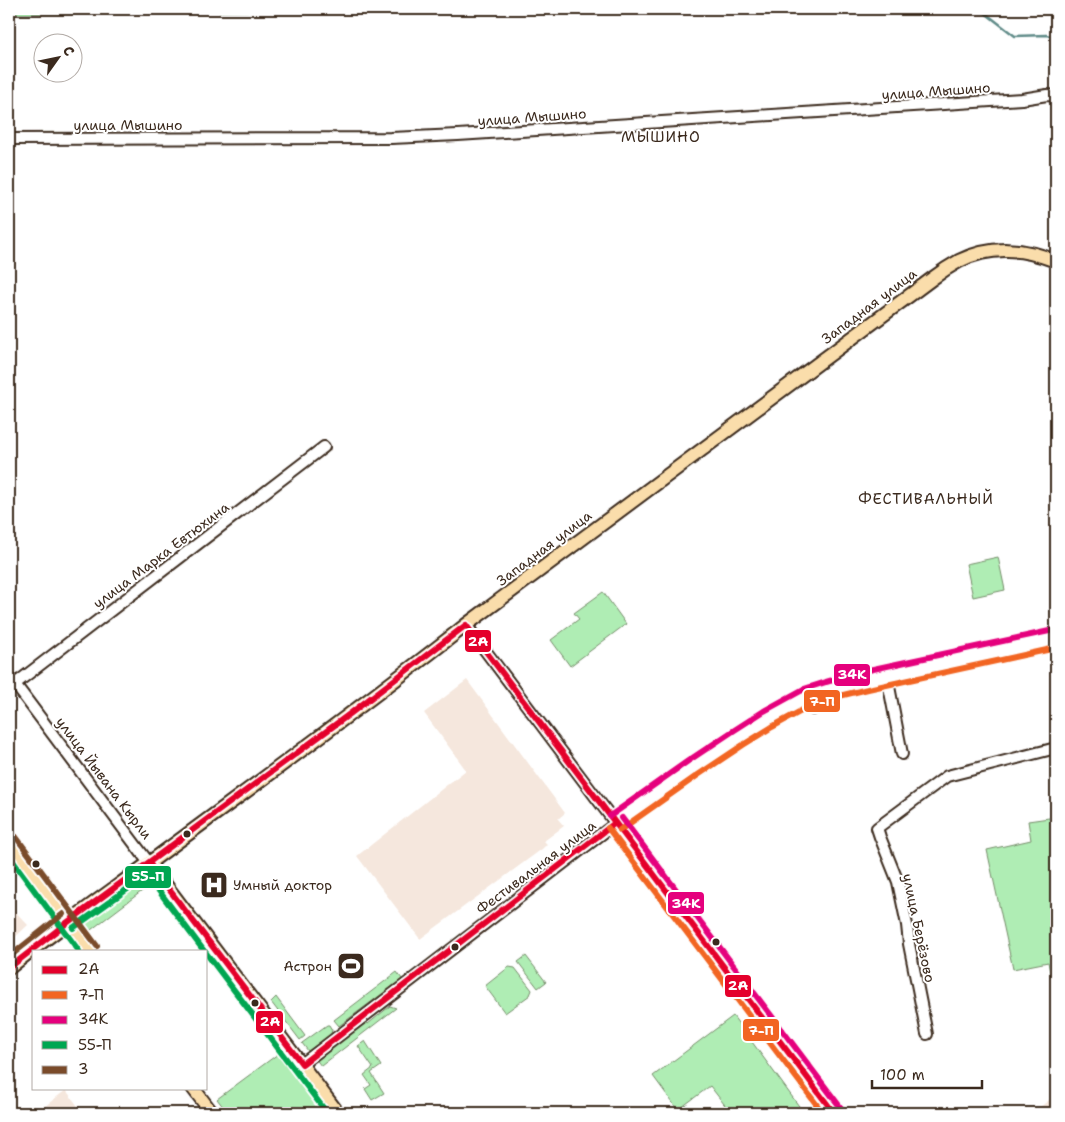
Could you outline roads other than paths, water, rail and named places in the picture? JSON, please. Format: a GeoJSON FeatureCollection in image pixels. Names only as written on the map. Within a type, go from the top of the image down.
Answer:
{"type":"FeatureCollection","features":[{"type":"Feature","properties":{"kind":"main road","name":"Западная улица"},"geometry":{"type":"LineString","coordinates":[[9,968],[68,921],[386,687],[466,625],[932,278],[957,262],[986,252],[1015,250],[1056,261]]}},
{"type":"Feature","properties":{"kind":"main road"},"geometry":{"type":"LineString","coordinates":[[9,842],[89,950]]}},
{"type":"Feature","properties":{"kind":"main road","name":"улица Йывана Кырли"},"geometry":{"type":"LineString","coordinates":[[149,863],[338,1113]]}},
{"type":"Feature","properties":{"kind":"main road"},"geometry":{"type":"LineString","coordinates":[[195,1090],[212,1113]]}},
{"type":"Feature","properties":{"kind":"street","name":"улица Мышино"},"geometry":{"type":"LineString","coordinates":[[9,139],[382,138],[492,134],[1022,100],[1047,95],[1056,96]]}},
{"type":"Feature","properties":{"kind":"street","name":"улица Марка Евтюхина"},"geometry":{"type":"LineString","coordinates":[[12,680],[324,448]]}},
{"type":"Feature","properties":{"kind":"street"},"geometry":{"type":"LineString","coordinates":[[466,625],[834,1113]]}},
{"type":"Feature","properties":{"kind":"street","name":"Фестивальная улица"},"geometry":{"type":"LineString","coordinates":[[302,1064],[616,824],[693,768],[768,719],[808,697],[828,690],[1056,639]]}},
{"type":"Feature","properties":{"kind":"street"},"geometry":{"type":"LineString","coordinates":[[887,676],[902,754]]}},
{"type":"Feature","properties":{"kind":"street","name":"улица Йывана Кырли"},"geometry":{"type":"LineString","coordinates":[[12,680],[149,863]]}},
{"type":"Feature","properties":{"kind":"street"},"geometry":{"type":"LineString","coordinates":[[808,697],[813,709]]}},
{"type":"Feature","properties":{"kind":"street","name":"улица Берёзово"},"geometry":{"type":"LineString","coordinates":[[927,1034],[898,882],[877,828],[948,776],[1056,748]]}},
{"type":"Feature","properties":{"kind":"waterway"},"geometry":{"type":"LineString","coordinates":[[980,9],[1015,36],[1046,35],[1056,37]]}},
{"type":"Feature","properties":{"kind":"place","name":"Умный доктор"},"geometry":{"type":"Point","coordinates":[214,885]}},
{"type":"Feature","properties":{"kind":"place","name":"Астрон"},"geometry":{"type":"Point","coordinates":[351,966]}},
{"type":"Feature","properties":{"kind":"district","name":"МЫШИНО"},"geometry":{"type":"Point","coordinates":[661,137]}},
{"type":"Feature","properties":{"kind":"district","name":"ФЕСТИВАЛЬНЫЙ"},"geometry":{"type":"Point","coordinates":[926,499]}}]}
